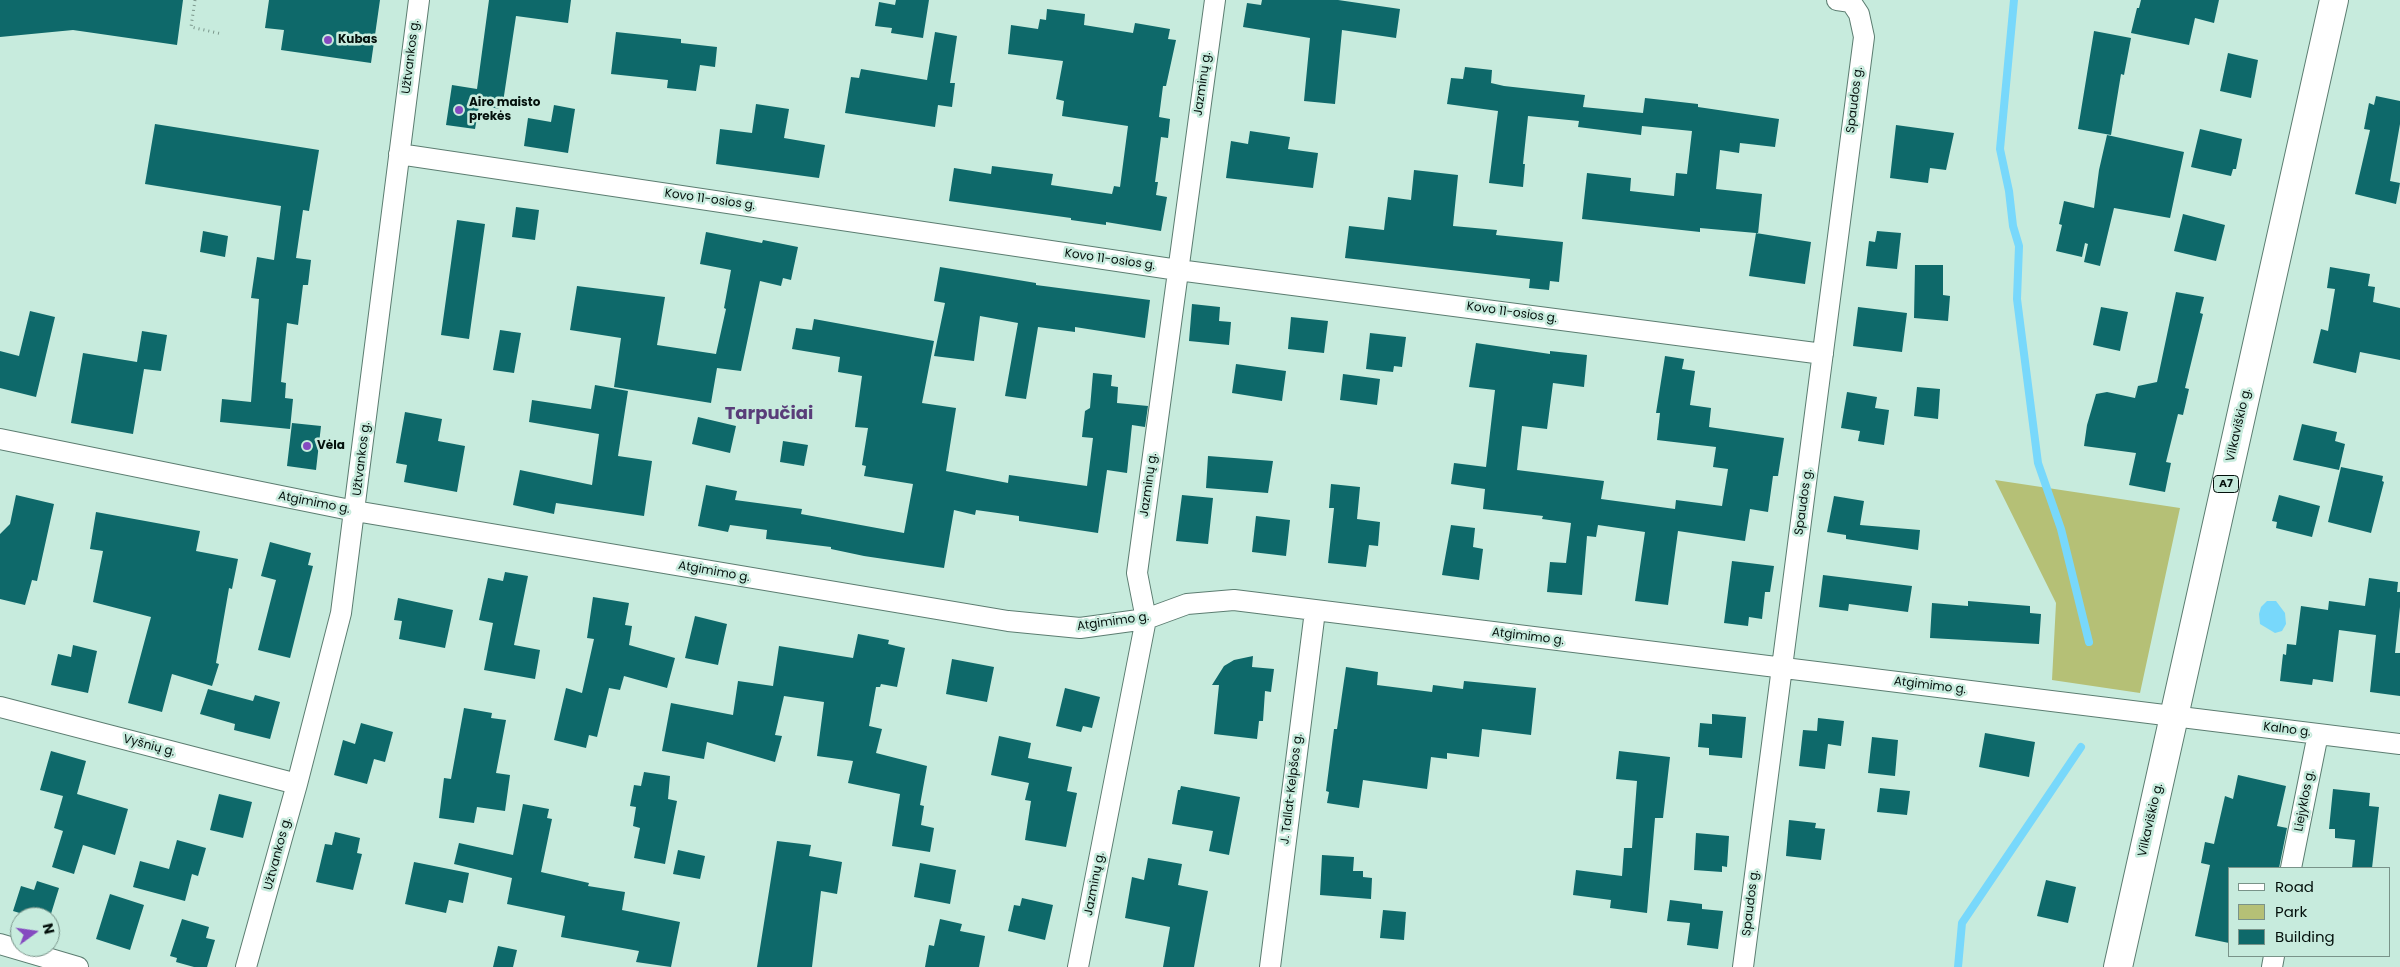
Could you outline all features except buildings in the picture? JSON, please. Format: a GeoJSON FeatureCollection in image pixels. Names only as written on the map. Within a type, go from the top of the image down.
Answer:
{"type":"FeatureCollection","features":[{"type":"Feature","properties":{"kind":"highway","name":"Vilkaviškio g."},"geometry":{"type":"LineString","coordinates":[[2118,967],[2334,0]]}},
{"type":"Feature","properties":{"kind":"street","name":"Užtvankos g."},"geometry":{"type":"LineString","coordinates":[[246,967],[297,784],[341,613],[419,0]]}},
{"type":"Feature","properties":{"kind":"street","name":"Jazminų g."},"geometry":{"type":"LineString","coordinates":[[1078,967],[1146,619],[1137,573],[1215,0]]}},
{"type":"Feature","properties":{"kind":"street","name":"Spaudos g."},"geometry":{"type":"LineString","coordinates":[[1743,967],[1864,37],[1859,14],[1844,1]]}},
{"type":"Feature","properties":{"kind":"street","name":"Kovo 11-osios g."},"geometry":{"type":"LineString","coordinates":[[400,154],[1178,270],[1823,354]]}},
{"type":"Feature","properties":{"kind":"street","name":"Atgimimo g."},"geometry":{"type":"LineString","coordinates":[[0,439],[355,511],[1008,622],[1080,628],[1146,619],[1187,604],[1234,600],[2174,717]]}},
{"type":"Feature","properties":{"kind":"street","name":"J. Tallat-Kelpšos g."},"geometry":{"type":"LineString","coordinates":[[1270,967],[1315,611]]}},
{"type":"Feature","properties":{"kind":"street","name":"Vyšnių g."},"geometry":{"type":"LineString","coordinates":[[0,708],[297,784]]}},
{"type":"Feature","properties":{"kind":"street","name":"Kalno g."},"geometry":{"type":"LineString","coordinates":[[2174,717],[2400,744]]}},
{"type":"Feature","properties":{"kind":"street","name":"Liejyklos g."},"geometry":{"type":"LineString","coordinates":[[2291,867],[2318,734]]}},
{"type":"Feature","properties":{"kind":"street"},"geometry":{"type":"LineString","coordinates":[[0,944],[78,967]]}},
{"type":"Feature","properties":{"kind":"path"},"geometry":{"type":"LineString","coordinates":[[195,0],[190,27],[222,34]]}},
{"type":"Feature","properties":{"kind":"green space"},"geometry":{"type":"Polygon","coordinates":[[[1995,480],[2180,508],[2140,693],[2052,680],[2056,603],[1995,480]]]}},
{"type":"Feature","properties":{"kind":"water"},"geometry":{"type":"Polygon","coordinates":[[[2267,601],[2276,601],[2285,613],[2286,624],[2282,631],[2275,633],[2260,624],[2259,614],[2261,607],[2267,601]]]}},
{"type":"Feature","properties":{"kind":"waterway"},"geometry":{"type":"LineString","coordinates":[[2014,0],[2000,149],[2009,191],[2013,226],[2019,246],[2017,299],[2038,463],[2061,529],[2089,642]]}},
{"type":"Feature","properties":{"kind":"waterway"},"geometry":{"type":"LineString","coordinates":[[1958,967],[1962,923],[2081,747]]}},
{"type":"Feature","properties":{"kind":"place","name":"Kubas"},"geometry":{"type":"Point","coordinates":[328,40]}},
{"type":"Feature","properties":{"kind":"place","name":"Airo maisto prekės"},"geometry":{"type":"Point","coordinates":[459,110]}},
{"type":"Feature","properties":{"kind":"place","name":"Vėla"},"geometry":{"type":"Point","coordinates":[307,446]}},
{"type":"Feature","properties":{"kind":"district","name":"Tarpučiai"},"geometry":{"type":"Point","coordinates":[769,414]}}]}
